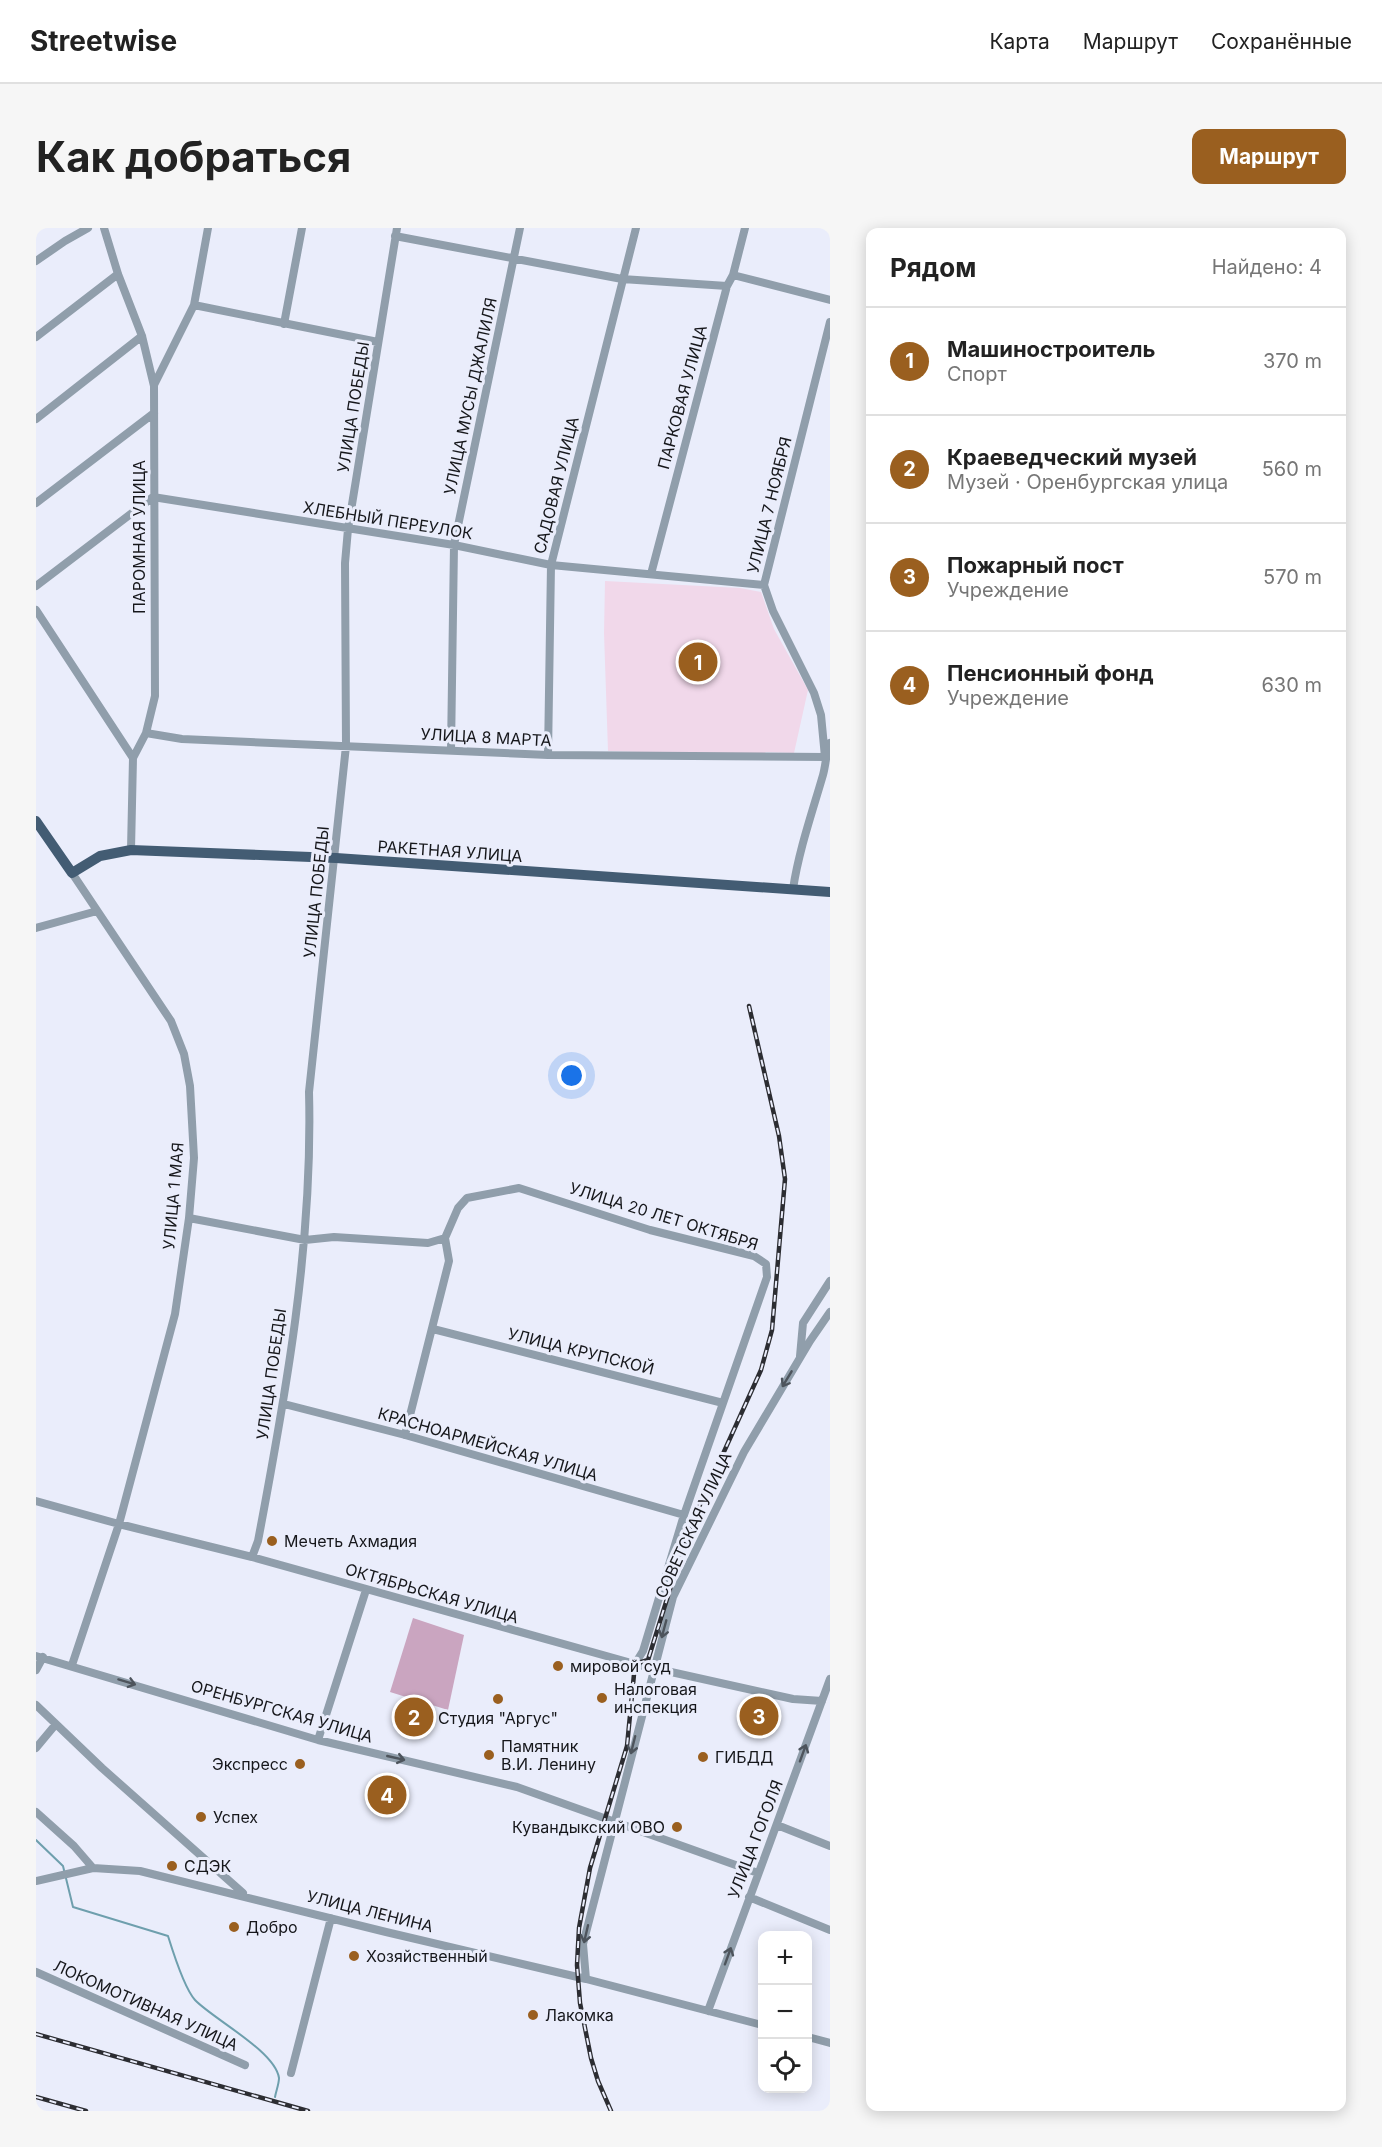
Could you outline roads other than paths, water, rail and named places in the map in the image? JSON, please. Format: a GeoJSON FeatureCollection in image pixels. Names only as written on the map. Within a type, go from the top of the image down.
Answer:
{"type":"FeatureCollection","features":[{"type":"Feature","properties":{"kind":"main road"},"geometry":{"type":"LineString","coordinates":[[36,821],[72,873]]}},
{"type":"Feature","properties":{"kind":"main road","name":"РАКЕТНАЯ УЛИЦА"},"geometry":{"type":"LineString","coordinates":[[72,873],[99,856],[131,850],[336,858],[830,892]]}},
{"type":"Feature","properties":{"kind":"street"},"geometry":{"type":"LineString","coordinates":[[36,261],[88,228]]}},
{"type":"Feature","properties":{"kind":"street","name":"ПАРОМНАЯ УЛИЦА"},"geometry":{"type":"LineString","coordinates":[[104,228],[118,274],[142,336],[154,386],[155,696],[146,733],[133,758],[131,850]]}},
{"type":"Feature","properties":{"kind":"street"},"geometry":{"type":"LineString","coordinates":[[154,386],[194,305],[208,228]]}},
{"type":"Feature","properties":{"kind":"street"},"geometry":{"type":"LineString","coordinates":[[284,324],[302,228]]}},
{"type":"Feature","properties":{"kind":"street","name":"УЛИЦА МУСЫ ДЖАЛИЛЯ"},"geometry":{"type":"LineString","coordinates":[[451,750],[454,545],[520,228]]}},
{"type":"Feature","properties":{"kind":"street","name":"САДОВАЯ УЛИЦА"},"geometry":{"type":"LineString","coordinates":[[548,755],[551,566],[636,228]]}},
{"type":"Feature","properties":{"kind":"street","name":"ПАРКОВАЯ УЛИЦА"},"geometry":{"type":"LineString","coordinates":[[651,574],[727,286],[733,275],[745,228]]}},
{"type":"Feature","properties":{"kind":"street"},"geometry":{"type":"LineString","coordinates":[[396,232],[622,279],[727,286]]}},
{"type":"Feature","properties":{"kind":"street","name":"УЛИЦА ПОБЕДЫ"},"geometry":{"type":"LineString","coordinates":[[252,1557],[258,1541],[284,1404],[306,1240],[310,1147],[309,1092],[336,858],[346,746],[345,563],[348,529],[396,232]]}},
{"type":"Feature","properties":{"kind":"street"},"geometry":{"type":"LineString","coordinates":[[36,337],[118,274]]}},
{"type":"Feature","properties":{"kind":"street"},"geometry":{"type":"LineString","coordinates":[[733,275],[830,300]]}},
{"type":"Feature","properties":{"kind":"street"},"geometry":{"type":"LineString","coordinates":[[194,305],[378,342]]}},
{"type":"Feature","properties":{"kind":"street","name":"УЛИЦА 7 НОЯБРЯ"},"geometry":{"type":"LineString","coordinates":[[825,757],[821,715],[814,693],[773,611],[764,585],[830,322]]}},
{"type":"Feature","properties":{"kind":"street"},"geometry":{"type":"LineString","coordinates":[[36,419],[142,336]]}},
{"type":"Feature","properties":{"kind":"street"},"geometry":{"type":"LineString","coordinates":[[36,503],[154,413]]}},
{"type":"Feature","properties":{"kind":"street"},"geometry":{"type":"LineString","coordinates":[[36,586],[153,497]]}},
{"type":"Feature","properties":{"kind":"street","name":"ХЛЕБНЫЙ ПЕРЕУЛОК"},"geometry":{"type":"LineString","coordinates":[[153,497],[454,545],[551,566],[764,585]]}},
{"type":"Feature","properties":{"kind":"street"},"geometry":{"type":"LineString","coordinates":[[36,610],[133,758]]}},
{"type":"Feature","properties":{"kind":"street","name":"УЛИЦА 8 МАРТА"},"geometry":{"type":"LineString","coordinates":[[146,733],[182,740],[548,755],[825,757]]}},
{"type":"Feature","properties":{"kind":"street"},"geometry":{"type":"LineString","coordinates":[[793,889],[802,843],[830,743]]}},
{"type":"Feature","properties":{"kind":"street","name":"УЛИЦА 1 МАЯ"},"geometry":{"type":"LineString","coordinates":[[72,873],[171,1022],[183,1054],[190,1086],[194,1158],[189,1218],[175,1314],[119,1524],[72,1665]]}},
{"type":"Feature","properties":{"kind":"street"},"geometry":{"type":"LineString","coordinates":[[36,928],[97,911]]}},
{"type":"Feature","properties":{"kind":"street","name":"УЛИЦА 20 ЛЕТ ОКТЯБРЯ"},"geometry":{"type":"LineString","coordinates":[[445,1238],[458,1208],[467,1198],[519,1188],[650,1230],[754,1256],[766,1264],[766,1277],[723,1403]]}},
{"type":"Feature","properties":{"kind":"street"},"geometry":{"type":"LineString","coordinates":[[189,1218],[306,1240],[334,1237],[428,1243],[445,1238],[449,1261],[405,1435]]}},
{"type":"Feature","properties":{"kind":"street"},"geometry":{"type":"LineString","coordinates":[[799,1359],[803,1323],[830,1281]]}},
{"type":"Feature","properties":{"kind":"street","name":"СОВЕТСКАЯ УЛИЦА"},"geometry":{"type":"LineString","coordinates":[[586,1979],[583,1944],[673,1597],[744,1452],[799,1359],[830,1312]]}},
{"type":"Feature","properties":{"kind":"street","name":"УЛИЦА КРУПСКОЙ"},"geometry":{"type":"LineString","coordinates":[[433,1329],[723,1403]]}},
{"type":"Feature","properties":{"kind":"street"},"geometry":{"type":"LineString","coordinates":[[635,1664],[643,1652],[684,1515],[723,1403]]}},
{"type":"Feature","properties":{"kind":"street","name":"КРАСНОАРМЕЙСКАЯ УЛИЦА"},"geometry":{"type":"LineString","coordinates":[[284,1404],[405,1435],[684,1515]]}},
{"type":"Feature","properties":{"kind":"street","name":"ОКТЯБРЬСКАЯ УЛИЦА"},"geometry":{"type":"LineString","coordinates":[[36,1501],[252,1557],[635,1664],[793,1699],[822,1701]]}},
{"type":"Feature","properties":{"kind":"street"},"geometry":{"type":"LineString","coordinates":[[318,1740],[366,1590]]}},
{"type":"Feature","properties":{"kind":"street"},"geometry":{"type":"LineString","coordinates":[[36,1670],[40,1657]]}},
{"type":"Feature","properties":{"kind":"street","name":"ОРЕНБУРГСКАЯ УЛИЦА"},"geometry":{"type":"LineString","coordinates":[[40,1657],[318,1740],[517,1787],[758,1873]]}},
{"type":"Feature","properties":{"kind":"street","name":"УЛИЦА ГОГОЛЯ"},"geometry":{"type":"LineString","coordinates":[[708,2011],[830,1679]]}},
{"type":"Feature","properties":{"kind":"street","name":"УЛИЦА ЛЕНИНА"},"geometry":{"type":"LineString","coordinates":[[36,1705],[102,1768],[246,1896],[586,1979],[758,2024]]}},
{"type":"Feature","properties":{"kind":"street"},"geometry":{"type":"LineString","coordinates":[[36,1748],[56,1724]]}},
{"type":"Feature","properties":{"kind":"street"},"geometry":{"type":"LineString","coordinates":[[36,1812],[74,1845],[93,1868]]}},
{"type":"Feature","properties":{"kind":"street"},"geometry":{"type":"LineString","coordinates":[[777,1825],[830,1846]]}},
{"type":"Feature","properties":{"kind":"street"},"geometry":{"type":"LineString","coordinates":[[36,1881],[93,1868],[140,1871],[246,1896]]}},
{"type":"Feature","properties":{"kind":"street"},"geometry":{"type":"LineString","coordinates":[[749,1897],[830,1930]]}},
{"type":"Feature","properties":{"kind":"street"},"geometry":{"type":"LineString","coordinates":[[291,2073],[331,1918]]}},
{"type":"Feature","properties":{"kind":"street","name":"ЛОКОМОТИВНАЯ УЛИЦА"},"geometry":{"type":"LineString","coordinates":[[36,1972],[245,2065]]}},
{"type":"Feature","properties":{"kind":"street"},"geometry":{"type":"LineString","coordinates":[[812,2038],[830,2043]]}},
{"type":"Feature","properties":{"kind":"waterway"},"geometry":{"type":"LineString","coordinates":[[36,1840],[63,1866],[73,1907],[168,1936],[183,1979],[195,2000],[255,2046],[275,2068],[279,2078],[275,2097]]}},
{"type":"Feature","properties":{"kind":"railway"},"geometry":{"type":"LineString","coordinates":[[611,2111],[591,2058],[580,2003],[577,1965],[579,1928],[590,1868],[627,1746],[635,1664],[648,1660],[698,1509],[761,1370],[772,1330],[785,1179],[779,1136],[749,1006]]}},
{"type":"Feature","properties":{"kind":"railway"},"geometry":{"type":"LineString","coordinates":[[36,2034],[308,2111]]}},
{"type":"Feature","properties":{"kind":"railway"},"geometry":{"type":"LineString","coordinates":[[36,2097],[86,2111]]}},
{"type":"Feature","properties":{"kind":"place","name":"Машиностроитель"},"geometry":{"type":"Point","coordinates":[698,662]}},
{"type":"Feature","properties":{"kind":"place","name":"Мечеть Ахмадия"},"geometry":{"type":"Point","coordinates":[272,1541]}},
{"type":"Feature","properties":{"kind":"place","name":"мировой суд"},"geometry":{"type":"Point","coordinates":[558,1666]}},
{"type":"Feature","properties":{"kind":"place","name":"Налоговая инспекция"},"geometry":{"type":"Point","coordinates":[602,1698]}},
{"type":"Feature","properties":{"kind":"place","name":"Студия \"Аргус\""},"geometry":{"type":"Point","coordinates":[498,1699]}},
{"type":"Feature","properties":{"kind":"place","name":"Пожарный пост"},"geometry":{"type":"Point","coordinates":[759,1716]}},
{"type":"Feature","properties":{"kind":"place","name":"Краеведческий музей"},"geometry":{"type":"Point","coordinates":[414,1717]}},
{"type":"Feature","properties":{"kind":"place","name":"Памятник В.И. Ленину"},"geometry":{"type":"Point","coordinates":[489,1755]}},
{"type":"Feature","properties":{"kind":"place","name":"ГИБДД"},"geometry":{"type":"Point","coordinates":[703,1757]}},
{"type":"Feature","properties":{"kind":"place","name":"Экспресс"},"geometry":{"type":"Point","coordinates":[300,1764]}},
{"type":"Feature","properties":{"kind":"place","name":"Пенсионный фонд"},"geometry":{"type":"Point","coordinates":[387,1795]}},
{"type":"Feature","properties":{"kind":"place","name":"Успех"},"geometry":{"type":"Point","coordinates":[201,1817]}},
{"type":"Feature","properties":{"kind":"place","name":"Кувандыкский ОВО"},"geometry":{"type":"Point","coordinates":[677,1827]}},
{"type":"Feature","properties":{"kind":"place","name":"СДЭК"},"geometry":{"type":"Point","coordinates":[172,1866]}},
{"type":"Feature","properties":{"kind":"place","name":"Добро"},"geometry":{"type":"Point","coordinates":[234,1927]}},
{"type":"Feature","properties":{"kind":"place","name":"Хозяйственный"},"geometry":{"type":"Point","coordinates":[354,1956]}},
{"type":"Feature","properties":{"kind":"place","name":"Лакомка"},"geometry":{"type":"Point","coordinates":[533,2015]}}]}
